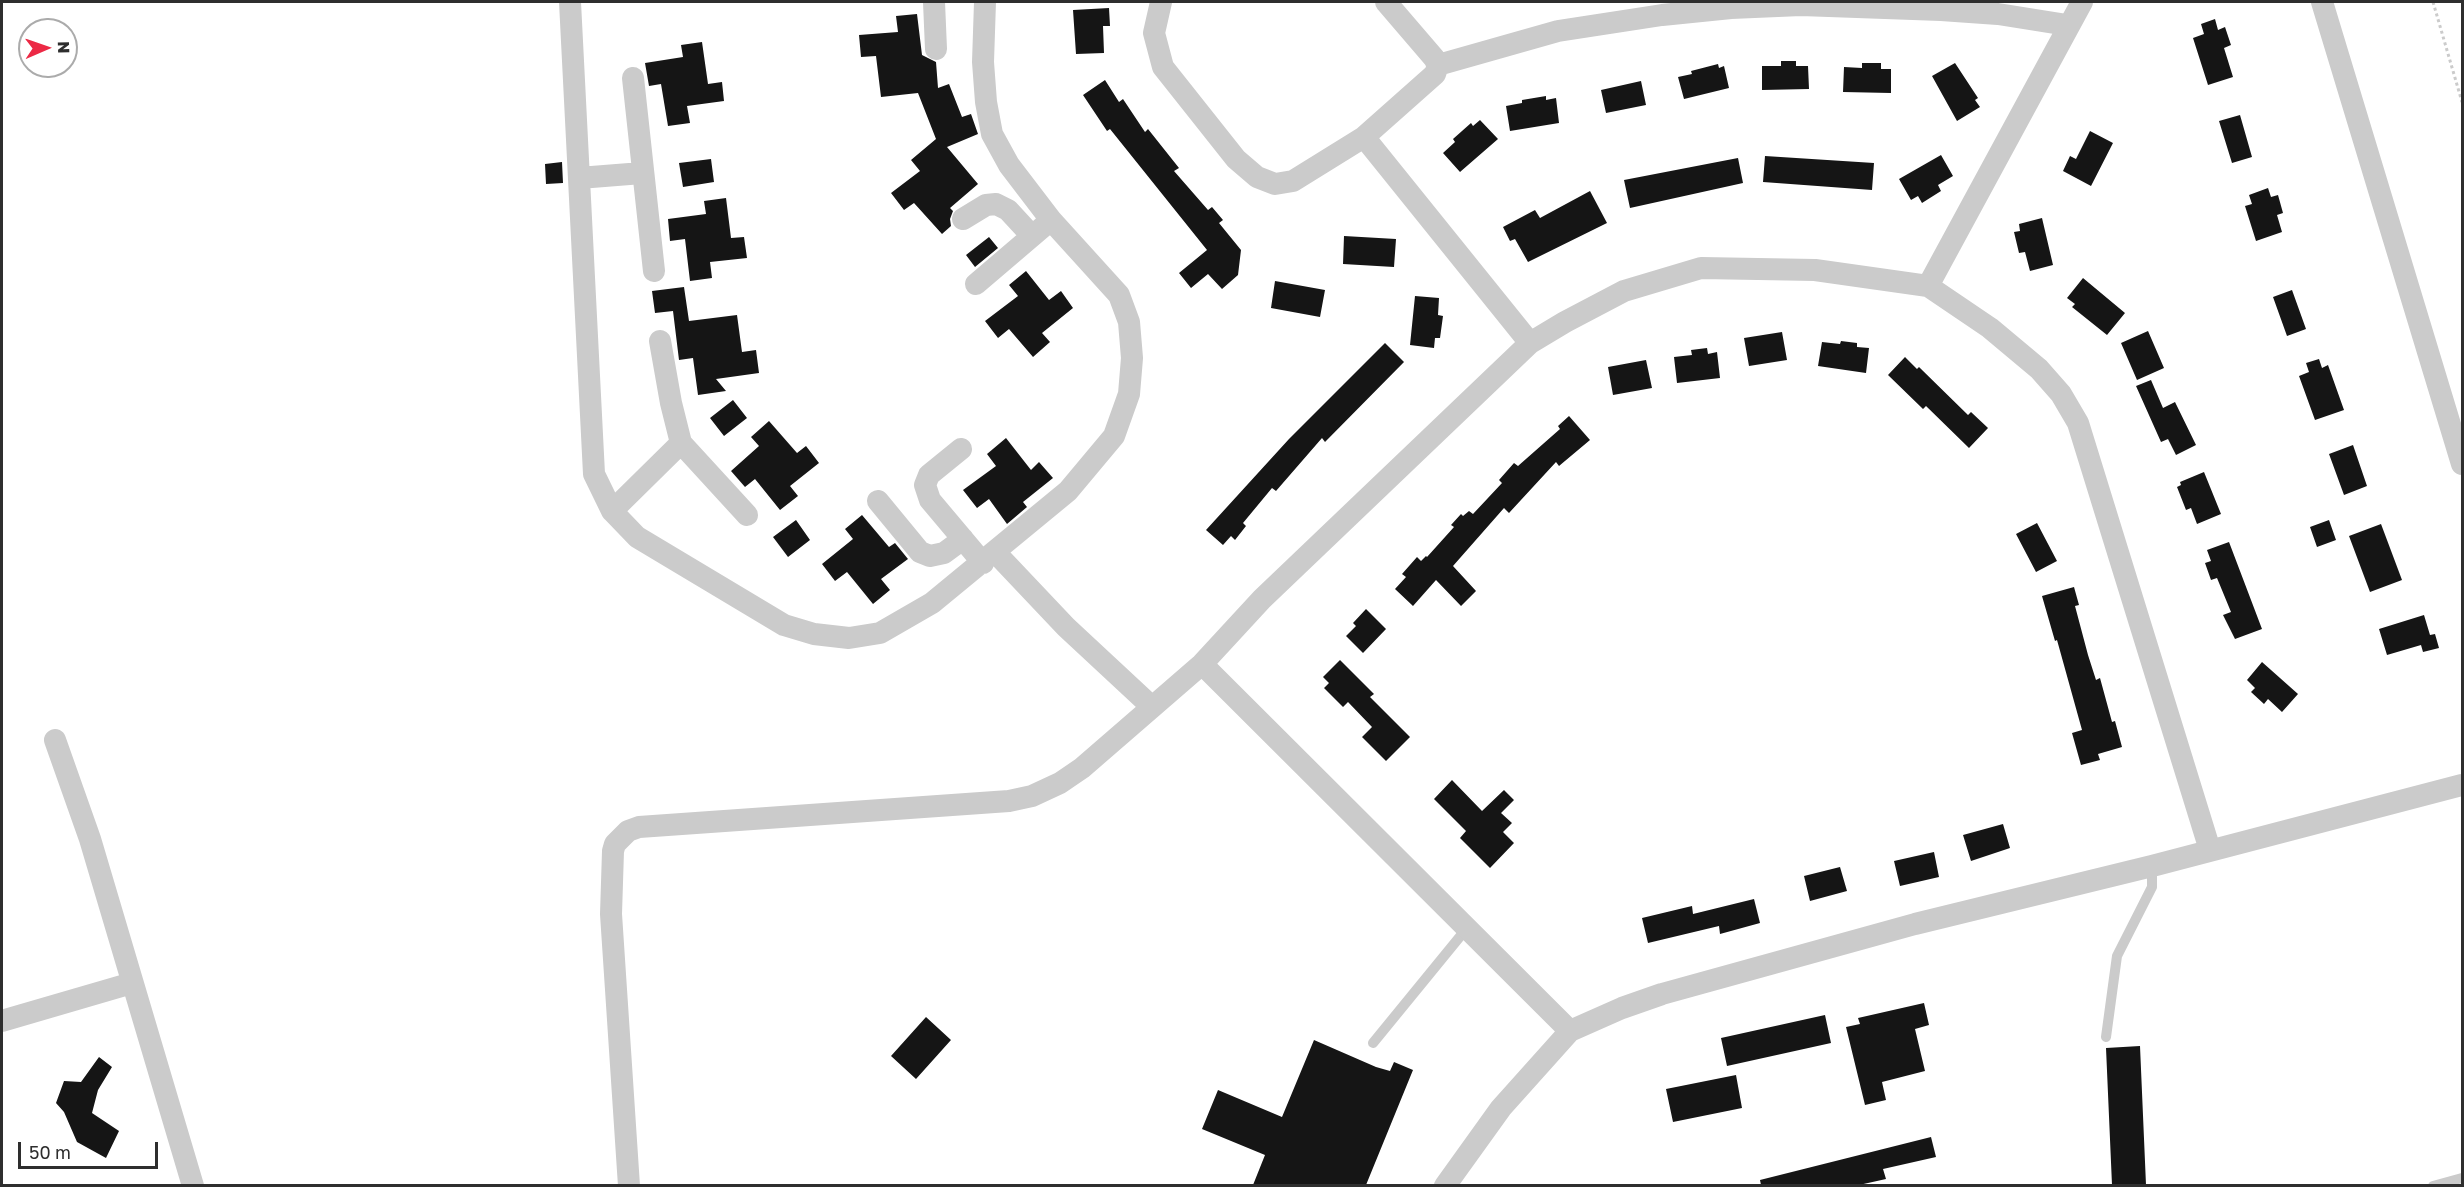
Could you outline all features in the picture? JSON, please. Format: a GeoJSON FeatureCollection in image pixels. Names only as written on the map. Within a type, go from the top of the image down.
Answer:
{"type":"FeatureCollection","features":[{"type":"Feature","properties":{"kind":"street"},"geometry":{"type":"LineString","coordinates":[[570,2],[594,474],[612,510],[637,537],[784,625],[814,634],[849,638],[880,633],[932,603],[1068,491],[1114,436],[1129,394],[1132,358],[1129,321],[1119,295],[1051,220],[1009,165],[992,134],[986,102],[983,62],[985,2]]}},
{"type":"Feature","properties":{"kind":"street"},"geometry":{"type":"LineString","coordinates":[[934,2],[936,49]]}},
{"type":"Feature","properties":{"kind":"street"},"geometry":{"type":"LineString","coordinates":[[1161,2],[1154,33],[1163,67],[1236,159],[1257,177],[1275,184],[1293,181],[1364,137],[1435,75],[1437,65],[1434,57],[1386,2]]}},
{"type":"Feature","properties":{"kind":"street"},"geometry":{"type":"LineString","coordinates":[[1928,286],[2067,25],[2082,2]]}},
{"type":"Feature","properties":{"kind":"street"},"geometry":{"type":"LineString","coordinates":[[2322,2],[2463,464]]}},
{"type":"Feature","properties":{"kind":"street"},"geometry":{"type":"LineString","coordinates":[[1437,65],[1558,31],[1662,15],[1731,8],[1801,5],[1941,10],[1998,14],[2067,25]]}},
{"type":"Feature","properties":{"kind":"street"},"geometry":{"type":"LineString","coordinates":[[633,78],[654,271]]}},
{"type":"Feature","properties":{"kind":"street"},"geometry":{"type":"LineString","coordinates":[[1364,137],[1530,343]]}},
{"type":"Feature","properties":{"kind":"street"},"geometry":{"type":"LineString","coordinates":[[579,178],[642,173]]}},
{"type":"Feature","properties":{"kind":"street"},"geometry":{"type":"LineString","coordinates":[[963,219],[986,204],[996,204],[1008,210],[1032,236]]}},
{"type":"Feature","properties":{"kind":"street"},"geometry":{"type":"LineString","coordinates":[[976,284],[1051,220]]}},
{"type":"Feature","properties":{"kind":"street"},"geometry":{"type":"LineString","coordinates":[[629,1185],[611,914],[613,851],[615,843],[628,831],[639,827],[958,806],[1022,799],[1060,783],[1082,768],[1202,664],[1262,599],[1530,343],[1564,322],[1624,291],[1701,267],[1815,270],[1928,286],[1990,328],[2038,369],[2061,394],[2078,423],[2210,850]]}},
{"type":"Feature","properties":{"kind":"street"},"geometry":{"type":"LineString","coordinates":[[660,341],[681,443],[747,515]]}},
{"type":"Feature","properties":{"kind":"street"},"geometry":{"type":"LineString","coordinates":[[612,510],[681,443]]}},
{"type":"Feature","properties":{"kind":"street"},"geometry":{"type":"LineString","coordinates":[[961,449],[929,474],[926,486],[930,500],[963,539],[989,557],[1152,708]]}},
{"type":"Feature","properties":{"kind":"street"},"geometry":{"type":"LineString","coordinates":[[878,501],[920,552],[930,556],[944,553],[963,539]]}},
{"type":"Feature","properties":{"kind":"street"},"geometry":{"type":"LineString","coordinates":[[1202,664],[1570,1031]]}},
{"type":"Feature","properties":{"kind":"street"},"geometry":{"type":"LineString","coordinates":[[56,740],[90,839],[193,1185]]}},
{"type":"Feature","properties":{"kind":"street"},"geometry":{"type":"LineString","coordinates":[[1445,1185],[1500,1108],[1570,1031],[1654,996],[1915,924],[2152,866],[2463,785]]}},
{"type":"Feature","properties":{"kind":"street"},"geometry":{"type":"LineString","coordinates":[[2,1021],[132,983]]}},
{"type":"Feature","properties":{"kind":"lane"},"geometry":{"type":"LineString","coordinates":[[2106,1037],[2117,956],[2152,888],[2152,866]]}},
{"type":"Feature","properties":{"kind":"lane"},"geometry":{"type":"LineString","coordinates":[[1373,1043],[1468,927]]}},
{"type":"Feature","properties":{"kind":"lane"},"geometry":{"type":"LineString","coordinates":[[2433,1185],[2463,1178]]}},
{"type":"Feature","properties":{"kind":"path"},"geometry":{"type":"LineString","coordinates":[[2433,2],[2463,102]]}},
{"type":"Feature","properties":{"kind":"building"},"geometry":{"type":"Polygon","coordinates":[[[1109,8],[1110,26],[1103,26],[1104,53],[1076,54],[1073,10],[1109,8]]]}},
{"type":"Feature","properties":{"kind":"building"},"geometry":{"type":"Polygon","coordinates":[[[917,14],[922,55],[936,62],[938,88],[949,84],[962,117],[971,114],[978,134],[947,147],[978,184],[950,208],[953,211],[950,219],[951,226],[942,234],[914,203],[904,210],[891,193],[920,171],[911,160],[936,139],[918,93],[881,97],[876,56],[861,57],[859,35],[898,32],[896,16],[917,14]]]}},
{"type":"Feature","properties":{"kind":"building"},"geometry":{"type":"Polygon","coordinates":[[[2215,19],[2218,30],[2225,27],[2231,45],[2224,48],[2233,77],[2208,85],[2193,38],[2204,34],[2201,24],[2215,19]]]}},
{"type":"Feature","properties":{"kind":"building"},"geometry":{"type":"Polygon","coordinates":[[[702,42],[708,84],[722,82],[724,101],[687,106],[690,123],[668,126],[661,84],[649,86],[645,63],[683,57],[681,45],[702,42]]]}},
{"type":"Feature","properties":{"kind":"building"},"geometry":{"type":"Polygon","coordinates":[[[1781,61],[1796,61],[1796,66],[1808,66],[1809,89],[1762,90],[1762,66],[1781,66],[1781,61]]]}},
{"type":"Feature","properties":{"kind":"building"},"geometry":{"type":"Polygon","coordinates":[[[1862,63],[1881,63],[1881,69],[1891,69],[1891,93],[1843,92],[1844,67],[1862,68],[1862,63]]]}},
{"type":"Feature","properties":{"kind":"building"},"geometry":{"type":"Polygon","coordinates":[[[1955,63],[1978,98],[1975,100],[1980,107],[1957,121],[1932,76],[1955,63]]]}},
{"type":"Feature","properties":{"kind":"building"},"geometry":{"type":"Polygon","coordinates":[[[1718,64],[1719,68],[1724,66],[1729,88],[1684,99],[1678,77],[1718,64]]]}},
{"type":"Feature","properties":{"kind":"building"},"geometry":{"type":"Polygon","coordinates":[[[1105,80],[1119,102],[1123,99],[1145,132],[1148,129],[1179,168],[1174,171],[1208,210],[1212,207],[1223,220],[1219,223],[1241,250],[1238,275],[1222,289],[1208,274],[1191,288],[1179,273],[1207,250],[1110,129],[1107,131],[1083,95],[1105,80]]]}},
{"type":"Feature","properties":{"kind":"building"},"geometry":{"type":"Polygon","coordinates":[[[1641,81],[1646,105],[1606,113],[1601,90],[1641,81]]]}},
{"type":"Feature","properties":{"kind":"building"},"geometry":{"type":"Polygon","coordinates":[[[1546,96],[1546,100],[1556,98],[1559,123],[1510,131],[1506,106],[1522,103],[1522,100],[1546,96]]]}},
{"type":"Feature","properties":{"kind":"building"},"geometry":{"type":"Polygon","coordinates":[[[2240,115],[2252,157],[2232,163],[2219,121],[2240,115]]]}},
{"type":"Feature","properties":{"kind":"building"},"geometry":{"type":"Polygon","coordinates":[[[1480,120],[1498,139],[1460,172],[1443,153],[1455,142],[1453,139],[1471,123],[1473,126],[1480,120]]]}},
{"type":"Feature","properties":{"kind":"building"},"geometry":{"type":"Polygon","coordinates":[[[2090,131],[2113,143],[2091,186],[2063,171],[2070,156],[2076,159],[2090,131]]]}},
{"type":"Feature","properties":{"kind":"building"},"geometry":{"type":"Polygon","coordinates":[[[1941,155],[1953,176],[1938,185],[1941,191],[1922,203],[1918,196],[1911,200],[1899,179],[1941,155]]]}},
{"type":"Feature","properties":{"kind":"building"},"geometry":{"type":"Polygon","coordinates":[[[1765,156],[1874,163],[1872,190],[1763,182],[1765,156]]]}},
{"type":"Feature","properties":{"kind":"building"},"geometry":{"type":"Polygon","coordinates":[[[1738,158],[1743,183],[1630,208],[1624,180],[1738,158]]]}},
{"type":"Feature","properties":{"kind":"building"},"geometry":{"type":"Polygon","coordinates":[[[711,159],[714,182],[683,187],[679,163],[711,159]]]}},
{"type":"Feature","properties":{"kind":"building"},"geometry":{"type":"Polygon","coordinates":[[[562,162],[563,183],[546,184],[545,164],[562,162]]]}},
{"type":"Feature","properties":{"kind":"building"},"geometry":{"type":"Polygon","coordinates":[[[2268,188],[2271,197],[2278,195],[2283,213],[2277,215],[2282,232],[2256,241],[2245,206],[2252,204],[2249,195],[2268,188]]]}},
{"type":"Feature","properties":{"kind":"building"},"geometry":{"type":"Polygon","coordinates":[[[1590,191],[1607,223],[1528,262],[1515,239],[1510,241],[1503,227],[1535,210],[1540,218],[1590,191]]]}},
{"type":"Feature","properties":{"kind":"building"},"geometry":{"type":"Polygon","coordinates":[[[726,198],[731,238],[744,237],[747,258],[710,262],[712,278],[690,281],[685,239],[670,241],[668,219],[706,214],[704,201],[726,198]]]}},
{"type":"Feature","properties":{"kind":"building"},"geometry":{"type":"Polygon","coordinates":[[[2042,218],[2053,265],[2030,271],[2025,252],[2019,253],[2014,232],[2020,231],[2019,224],[2042,218]]]}},
{"type":"Feature","properties":{"kind":"building"},"geometry":{"type":"Polygon","coordinates":[[[1344,236],[1396,239],[1394,267],[1343,264],[1344,236]]]}},
{"type":"Feature","properties":{"kind":"building"},"geometry":{"type":"Polygon","coordinates":[[[989,237],[998,248],[975,267],[966,255],[989,237]]]}},
{"type":"Feature","properties":{"kind":"building"},"geometry":{"type":"Polygon","coordinates":[[[1026,271],[1049,300],[1061,291],[1073,308],[1042,333],[1050,342],[1033,357],[1009,329],[998,338],[985,321],[1018,296],[1009,285],[1026,271]]]}},
{"type":"Feature","properties":{"kind":"building"},"geometry":{"type":"Polygon","coordinates":[[[2083,278],[2125,313],[2107,335],[2072,307],[2075,304],[2067,298],[2083,278]]]}},
{"type":"Feature","properties":{"kind":"building"},"geometry":{"type":"Polygon","coordinates":[[[1275,281],[1325,290],[1320,317],[1271,308],[1275,281]]]}},
{"type":"Feature","properties":{"kind":"building"},"geometry":{"type":"Polygon","coordinates":[[[684,287],[689,321],[737,315],[742,352],[756,350],[759,373],[716,379],[726,391],[698,395],[693,358],[679,360],[673,311],[655,313],[652,291],[684,287]]]}},
{"type":"Feature","properties":{"kind":"building"},"geometry":{"type":"Polygon","coordinates":[[[2292,290],[2306,329],[2287,336],[2273,297],[2292,290]]]}},
{"type":"Feature","properties":{"kind":"building"},"geometry":{"type":"Polygon","coordinates":[[[1415,296],[1439,298],[1438,315],[1443,316],[1440,338],[1435,338],[1434,348],[1410,345],[1415,296]]]}},
{"type":"Feature","properties":{"kind":"building"},"geometry":{"type":"Polygon","coordinates":[[[2148,331],[2164,368],[2137,380],[2121,343],[2148,331]]]}},
{"type":"Feature","properties":{"kind":"building"},"geometry":{"type":"Polygon","coordinates":[[[1782,332],[1787,360],[1749,366],[1744,338],[1782,332]]]}},
{"type":"Feature","properties":{"kind":"building"},"geometry":{"type":"Polygon","coordinates":[[[1841,341],[1857,343],[1857,347],[1869,348],[1866,373],[1818,366],[1822,342],[1840,344],[1841,341]]]}},
{"type":"Feature","properties":{"kind":"building"},"geometry":{"type":"Polygon","coordinates":[[[1385,343],[1404,362],[1325,442],[1322,438],[1276,491],[1272,488],[1243,523],[1246,526],[1235,540],[1231,536],[1223,545],[1206,530],[1289,439],[1385,343]]]}},
{"type":"Feature","properties":{"kind":"building"},"geometry":{"type":"Polygon","coordinates":[[[1707,348],[1708,354],[1717,352],[1720,378],[1677,383],[1674,357],[1692,355],[1691,350],[1707,348]]]}},
{"type":"Feature","properties":{"kind":"building"},"geometry":{"type":"Polygon","coordinates":[[[1905,357],[1917,369],[1919,367],[1968,415],[1971,412],[1988,428],[1969,448],[1926,406],[1923,409],[1888,375],[1905,357]]]}},
{"type":"Feature","properties":{"kind":"building"},"geometry":{"type":"Polygon","coordinates":[[[2319,359],[2322,368],[2328,365],[2344,410],[2315,420],[2299,376],[2309,372],[2306,363],[2319,359]]]}},
{"type":"Feature","properties":{"kind":"building"},"geometry":{"type":"Polygon","coordinates":[[[1646,360],[1652,388],[1613,395],[1608,367],[1646,360]]]}},
{"type":"Feature","properties":{"kind":"building"},"geometry":{"type":"Polygon","coordinates":[[[2151,380],[2163,408],[2175,402],[2196,445],[2176,455],[2168,439],[2161,442],[2136,386],[2151,380]]]}},
{"type":"Feature","properties":{"kind":"building"},"geometry":{"type":"Polygon","coordinates":[[[733,400],[747,418],[724,436],[710,418],[733,400]]]}},
{"type":"Feature","properties":{"kind":"building"},"geometry":{"type":"Polygon","coordinates":[[[1569,416],[1590,440],[1559,466],[1556,462],[1509,513],[1504,508],[1453,566],[1476,591],[1461,606],[1436,580],[1413,606],[1395,589],[1406,577],[1402,574],[1417,557],[1421,561],[1427,557],[1454,527],[1451,525],[1461,514],[1463,516],[1469,511],[1473,514],[1502,483],[1499,480],[1514,463],[1518,466],[1560,429],[1558,426],[1569,416]]]}},
{"type":"Feature","properties":{"kind":"building"},"geometry":{"type":"Polygon","coordinates":[[[769,421],[797,453],[806,446],[819,463],[790,486],[798,496],[780,510],[755,479],[745,487],[731,471],[759,446],[751,437],[769,421]]]}},
{"type":"Feature","properties":{"kind":"building"},"geometry":{"type":"Polygon","coordinates":[[[1006,438],[1031,470],[1039,462],[1053,478],[1023,502],[1027,507],[1007,524],[989,499],[977,508],[963,490],[996,466],[987,454],[1006,438]]]}},
{"type":"Feature","properties":{"kind":"building"},"geometry":{"type":"Polygon","coordinates":[[[2353,445],[2367,486],[2344,495],[2329,454],[2353,445]]]}},
{"type":"Feature","properties":{"kind":"building"},"geometry":{"type":"Polygon","coordinates":[[[2204,472],[2221,514],[2197,524],[2191,508],[2186,510],[2177,487],[2181,485],[2180,482],[2204,472]]]}},
{"type":"Feature","properties":{"kind":"building"},"geometry":{"type":"Polygon","coordinates":[[[862,515],[889,547],[895,543],[908,559],[881,579],[890,590],[873,604],[847,572],[835,581],[822,564],[853,539],[845,529],[862,515]]]}},
{"type":"Feature","properties":{"kind":"building"},"geometry":{"type":"Polygon","coordinates":[[[796,520],[810,540],[788,557],[773,537],[796,520]]]}},
{"type":"Feature","properties":{"kind":"building"},"geometry":{"type":"Polygon","coordinates":[[[2329,520],[2336,540],[2317,547],[2310,527],[2329,520]]]}},
{"type":"Feature","properties":{"kind":"building"},"geometry":{"type":"Polygon","coordinates":[[[2037,523],[2057,561],[2036,572],[2016,534],[2037,523]]]}},
{"type":"Feature","properties":{"kind":"building"},"geometry":{"type":"Polygon","coordinates":[[[2381,524],[2402,580],[2370,592],[2349,536],[2381,524]]]}},
{"type":"Feature","properties":{"kind":"building"},"geometry":{"type":"Polygon","coordinates":[[[2229,542],[2262,629],[2235,639],[2223,615],[2231,612],[2217,578],[2211,580],[2205,563],[2211,561],[2207,550],[2229,542]]]}},
{"type":"Feature","properties":{"kind":"building"},"geometry":{"type":"Polygon","coordinates":[[[2074,587],[2079,605],[2075,606],[2088,655],[2096,680],[2100,678],[2112,722],[2115,721],[2122,747],[2098,754],[2100,760],[2081,765],[2072,733],[2082,730],[2042,596],[2074,587]]]}},
{"type":"Feature","properties":{"kind":"building"},"geometry":{"type":"Polygon","coordinates":[[[1366,609],[1386,629],[1363,653],[1346,636],[1356,626],[1353,623],[1366,609]]]}},
{"type":"Feature","properties":{"kind":"building"},"geometry":{"type":"Polygon","coordinates":[[[2424,615],[2430,635],[2435,634],[2439,648],[2423,652],[2421,645],[2387,655],[2379,629],[2424,615]]]}},
{"type":"Feature","properties":{"kind":"building"},"geometry":{"type":"Polygon","coordinates":[[[1340,660],[1374,694],[1370,697],[1410,737],[1386,761],[1362,737],[1372,727],[1348,702],[1343,707],[1324,688],[1329,683],[1323,677],[1340,660]]]}},
{"type":"Feature","properties":{"kind":"building"},"geometry":{"type":"Polygon","coordinates":[[[2262,662],[2298,694],[2282,712],[2268,699],[2264,704],[2251,692],[2255,688],[2247,680],[2262,662]]]}},
{"type":"Feature","properties":{"kind":"building"},"geometry":{"type":"Polygon","coordinates":[[[1452,780],[1482,811],[1504,790],[1514,800],[1501,813],[1512,823],[1503,832],[1514,843],[1490,868],[1460,838],[1466,831],[1434,799],[1452,780]]]}},
{"type":"Feature","properties":{"kind":"building"},"geometry":{"type":"Polygon","coordinates":[[[2003,824],[2010,848],[1971,861],[1963,835],[2003,824]]]}},
{"type":"Feature","properties":{"kind":"building"},"geometry":{"type":"Polygon","coordinates":[[[1934,852],[1939,877],[1900,886],[1894,861],[1934,852]]]}},
{"type":"Feature","properties":{"kind":"building"},"geometry":{"type":"Polygon","coordinates":[[[1840,867],[1847,891],[1810,901],[1804,876],[1840,867]]]}},
{"type":"Feature","properties":{"kind":"building"},"geometry":{"type":"Polygon","coordinates":[[[1754,899],[1760,923],[1720,934],[1719,926],[1648,943],[1642,918],[1692,906],[1693,914],[1754,899]]]}},
{"type":"Feature","properties":{"kind":"building"},"geometry":{"type":"Polygon","coordinates":[[[1924,1003],[1929,1025],[1915,1029],[1925,1071],[1882,1082],[1886,1100],[1865,1105],[1846,1027],[1860,1024],[1858,1018],[1924,1003]]]}},
{"type":"Feature","properties":{"kind":"building"},"geometry":{"type":"Polygon","coordinates":[[[1825,1015],[1831,1043],[1727,1066],[1721,1038],[1825,1015]]]}},
{"type":"Feature","properties":{"kind":"building"},"geometry":{"type":"Polygon","coordinates":[[[926,1017],[951,1040],[916,1079],[891,1056],[926,1017]]]}},
{"type":"Feature","properties":{"kind":"building"},"geometry":{"type":"Polygon","coordinates":[[[1314,1040],[1376,1067],[1390,1071],[1394,1062],[1413,1070],[1366,1185],[1253,1185],[1265,1155],[1202,1129],[1218,1090],[1282,1117],[1314,1040]]]}},
{"type":"Feature","properties":{"kind":"building"},"geometry":{"type":"Polygon","coordinates":[[[2140,1046],[2146,1185],[2112,1185],[2106,1048],[2140,1046]]]}},
{"type":"Feature","properties":{"kind":"building"},"geometry":{"type":"Polygon","coordinates":[[[99,1057],[112,1067],[98,1090],[92,1113],[119,1131],[106,1158],[77,1142],[64,1112],[56,1103],[64,1081],[81,1082],[99,1057]]]}},
{"type":"Feature","properties":{"kind":"building"},"geometry":{"type":"Polygon","coordinates":[[[1736,1075],[1742,1108],[1673,1122],[1666,1089],[1736,1075]]]}},
{"type":"Feature","properties":{"kind":"building"},"geometry":{"type":"Polygon","coordinates":[[[1931,1137],[1936,1157],[1883,1169],[1886,1179],[1859,1185],[1761,1185],[1760,1180],[1931,1137]]]}}]}
